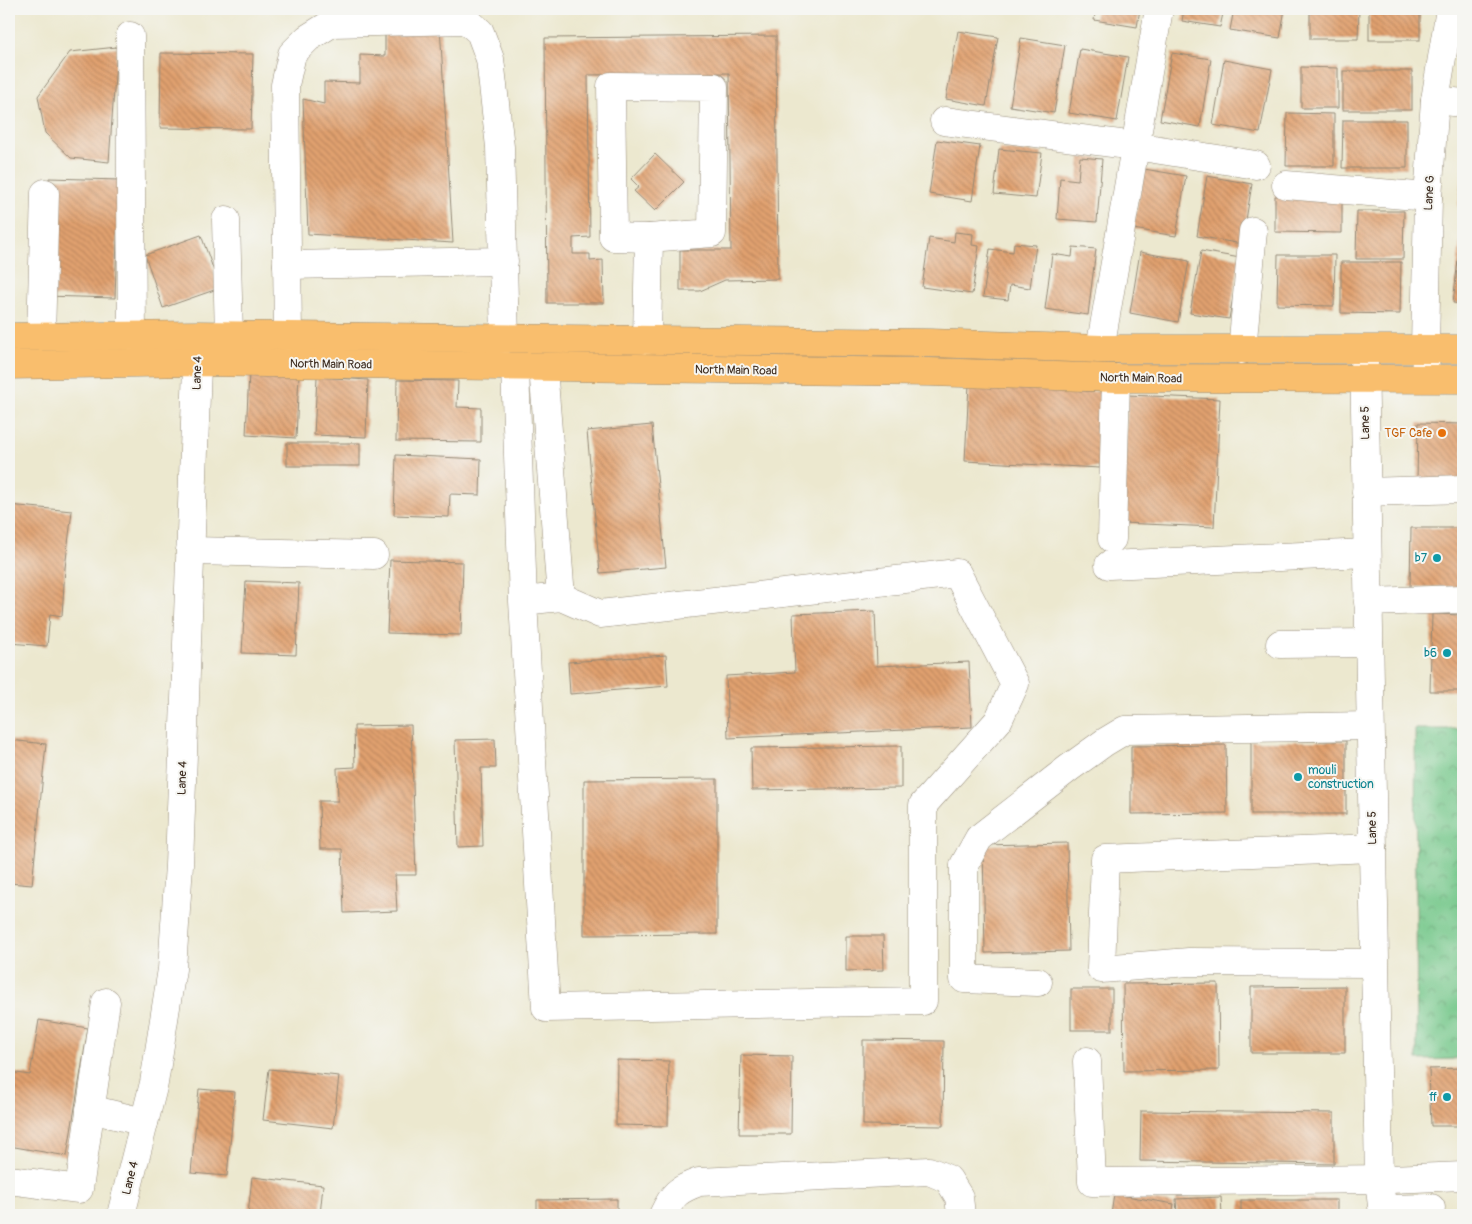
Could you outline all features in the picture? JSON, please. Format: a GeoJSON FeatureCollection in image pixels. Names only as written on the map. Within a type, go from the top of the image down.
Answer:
{"type":"FeatureCollection","features":[{"type":"Feature","properties":{"kind":"main road"},"geometry":{"type":"LineString","coordinates":[[9,337],[198,335],[930,344],[1100,349],[1463,349]]}},
{"type":"Feature","properties":{"kind":"main road","name":"North Main Road"},"geometry":{"type":"LineString","coordinates":[[9,365],[198,362],[929,372],[1116,378],[1463,379]]}},
{"type":"Feature","properties":{"kind":"street"},"geometry":{"type":"LineString","coordinates":[[1100,349],[1159,9]]}},
{"type":"Feature","properties":{"kind":"street","name":"Lane G"},"geometry":{"type":"LineString","coordinates":[[1426,378],[1428,197],[1435,100],[1450,9]]}},
{"type":"Feature","properties":{"kind":"street"},"geometry":{"type":"LineString","coordinates":[[288,336],[285,85],[292,54],[308,38],[332,23],[466,20],[480,32],[490,59],[500,147],[505,339]]}},
{"type":"Feature","properties":{"kind":"street"},"geometry":{"type":"LineString","coordinates":[[130,36],[132,336]]}},
{"type":"Feature","properties":{"kind":"street"},"geometry":{"type":"LineString","coordinates":[[611,86],[714,87],[712,233],[649,238],[613,237],[611,86]]}},
{"type":"Feature","properties":{"kind":"street"},"geometry":{"type":"LineString","coordinates":[[1435,100],[1463,103]]}},
{"type":"Feature","properties":{"kind":"street"},"geometry":{"type":"LineString","coordinates":[[944,121],[1135,146],[1256,165]]}},
{"type":"Feature","properties":{"kind":"street"},"geometry":{"type":"LineString","coordinates":[[1286,185],[1428,197]]}},
{"type":"Feature","properties":{"kind":"street"},"geometry":{"type":"LineString","coordinates":[[42,336],[45,193]]}},
{"type":"Feature","properties":{"kind":"street"},"geometry":{"type":"LineString","coordinates":[[226,220],[229,336]]}},
{"type":"Feature","properties":{"kind":"street"},"geometry":{"type":"LineString","coordinates":[[1242,350],[1253,231]]}},
{"type":"Feature","properties":{"kind":"street"},"geometry":{"type":"LineString","coordinates":[[647,340],[649,238]]}},
{"type":"Feature","properties":{"kind":"street"},"geometry":{"type":"LineString","coordinates":[[287,264],[504,261]]}},
{"type":"Feature","properties":{"kind":"street","name":"Lane 4"},"geometry":{"type":"LineString","coordinates":[[121,1215],[154,1083],[172,969],[179,865],[198,335]]}},
{"type":"Feature","properties":{"kind":"street","name":"Lane 5"},"geometry":{"type":"LineString","coordinates":[[1364,350],[1374,962],[1379,1180],[1383,1212]]}},
{"type":"Feature","properties":{"kind":"street"},"geometry":{"type":"LineString","coordinates":[[515,367],[523,601],[546,1008],[923,1000],[924,805],[998,721],[1015,684],[956,573],[600,614],[561,598],[523,601]]}},
{"type":"Feature","properties":{"kind":"street"},"geometry":{"type":"LineString","coordinates":[[543,367],[561,598]]}},
{"type":"Feature","properties":{"kind":"street"},"geometry":{"type":"LineString","coordinates":[[1116,378],[1110,552],[1367,553]]}},
{"type":"Feature","properties":{"kind":"street"},"geometry":{"type":"LineString","coordinates":[[1366,492],[1463,489]]}},
{"type":"Feature","properties":{"kind":"street"},"geometry":{"type":"LineString","coordinates":[[190,551],[374,555]]}},
{"type":"Feature","properties":{"kind":"street"},"geometry":{"type":"LineString","coordinates":[[1368,602],[1463,598]]}},
{"type":"Feature","properties":{"kind":"street"},"geometry":{"type":"LineString","coordinates":[[1280,644],[1369,643]]}},
{"type":"Feature","properties":{"kind":"street"},"geometry":{"type":"LineString","coordinates":[[1038,982],[964,979],[964,865],[978,838],[1054,779],[1125,730],[1370,726]]}},
{"type":"Feature","properties":{"kind":"street"},"geometry":{"type":"LineString","coordinates":[[1372,848],[1105,859],[1101,969],[1189,962],[1374,962]]}},
{"type":"Feature","properties":{"kind":"street"},"geometry":{"type":"LineString","coordinates":[[9,1180],[79,1189],[106,1002]]}},
{"type":"Feature","properties":{"kind":"street"},"geometry":{"type":"LineString","coordinates":[[1087,1061],[1092,1182],[1379,1180],[1463,1176]]}},
{"type":"Feature","properties":{"kind":"street"},"geometry":{"type":"LineString","coordinates":[[90,1108],[144,1122]]}},
{"type":"Feature","properties":{"kind":"street"},"geometry":{"type":"LineString","coordinates":[[663,1215],[670,1199],[682,1188],[699,1182],[929,1171],[948,1179],[958,1197],[961,1215]]}},
{"type":"Feature","properties":{"kind":"street"},"geometry":{"type":"LineString","coordinates":[[1383,1212],[1431,1208]]}},
{"type":"Feature","properties":{"kind":"green space"},"geometry":{"type":"Polygon","coordinates":[[[1415,729],[1463,729],[1463,1059],[1417,1060],[1415,729]]]}},
{"type":"Feature","properties":{"kind":"building"},"geometry":{"type":"Polygon","coordinates":[[[1096,9],[1140,9],[1137,27],[1094,20],[1096,9]]]}},
{"type":"Feature","properties":{"kind":"building"},"geometry":{"type":"Polygon","coordinates":[[[1184,9],[1224,9],[1220,27],[1182,21],[1184,9]]]}},
{"type":"Feature","properties":{"kind":"building"},"geometry":{"type":"Polygon","coordinates":[[[1234,9],[1285,9],[1280,38],[1230,30],[1234,9]]]}},
{"type":"Feature","properties":{"kind":"building"},"geometry":{"type":"Polygon","coordinates":[[[1310,9],[1359,9],[1358,39],[1310,39],[1310,9]]]}},
{"type":"Feature","properties":{"kind":"building"},"geometry":{"type":"Polygon","coordinates":[[[1369,9],[1420,9],[1420,40],[1369,40],[1369,9]]]}},
{"type":"Feature","properties":{"kind":"building"},"geometry":{"type":"Polygon","coordinates":[[[385,26],[440,26],[453,243],[308,234],[303,99],[324,104],[324,82],[360,83],[360,55],[385,56],[385,26]]]}},
{"type":"Feature","properties":{"kind":"building"},"geometry":{"type":"Polygon","coordinates":[[[958,31],[998,37],[986,106],[946,99],[958,31]]]}},
{"type":"Feature","properties":{"kind":"building"},"geometry":{"type":"Polygon","coordinates":[[[776,36],[778,279],[725,280],[700,291],[680,291],[680,250],[731,250],[729,73],[588,75],[590,237],[573,238],[573,254],[590,254],[590,261],[603,260],[604,303],[547,303],[545,38],[776,36]]]}},
{"type":"Feature","properties":{"kind":"building"},"geometry":{"type":"Polygon","coordinates":[[[1021,38],[1065,45],[1054,113],[1010,106],[1021,38]]]}},
{"type":"Feature","properties":{"kind":"building"},"geometry":{"type":"Polygon","coordinates":[[[117,47],[109,162],[71,158],[45,133],[38,96],[70,52],[117,47]]]}},
{"type":"Feature","properties":{"kind":"building"},"geometry":{"type":"Polygon","coordinates":[[[1080,49],[1128,57],[1117,121],[1069,113],[1080,49]]]}},
{"type":"Feature","properties":{"kind":"building"},"geometry":{"type":"Polygon","coordinates":[[[161,53],[253,54],[251,129],[160,128],[161,53]]]}},
{"type":"Feature","properties":{"kind":"building"},"geometry":{"type":"Polygon","coordinates":[[[1172,53],[1211,59],[1200,127],[1160,120],[1172,53]]]}},
{"type":"Feature","properties":{"kind":"building"},"geometry":{"type":"Polygon","coordinates":[[[1224,60],[1272,69],[1260,133],[1213,125],[1224,60]]]}},
{"type":"Feature","properties":{"kind":"building"},"geometry":{"type":"Polygon","coordinates":[[[1301,67],[1338,68],[1338,108],[1301,108],[1301,67]]]}},
{"type":"Feature","properties":{"kind":"building"},"geometry":{"type":"Polygon","coordinates":[[[1343,71],[1412,71],[1412,110],[1343,110],[1343,71]]]}},
{"type":"Feature","properties":{"kind":"building"},"geometry":{"type":"Polygon","coordinates":[[[1287,113],[1334,114],[1334,166],[1286,166],[1287,113]]]}},
{"type":"Feature","properties":{"kind":"building"},"geometry":{"type":"Polygon","coordinates":[[[1343,120],[1407,120],[1407,168],[1342,168],[1343,120]]]}},
{"type":"Feature","properties":{"kind":"building"},"geometry":{"type":"Polygon","coordinates":[[[937,140],[980,146],[972,201],[929,194],[937,140]]]}},
{"type":"Feature","properties":{"kind":"building"},"geometry":{"type":"Polygon","coordinates":[[[999,149],[1042,153],[1036,198],[994,194],[999,149]]]}},
{"type":"Feature","properties":{"kind":"building"},"geometry":{"type":"Polygon","coordinates":[[[655,154],[684,182],[655,211],[634,191],[639,187],[631,179],[655,154]]]}},
{"type":"Feature","properties":{"kind":"building"},"geometry":{"type":"Polygon","coordinates":[[[1080,157],[1102,159],[1097,222],[1057,219],[1060,178],[1078,180],[1080,157]]]}},
{"type":"Feature","properties":{"kind":"building"},"geometry":{"type":"Polygon","coordinates":[[[1144,169],[1186,176],[1176,236],[1133,229],[1144,169]]]}},
{"type":"Feature","properties":{"kind":"building"},"geometry":{"type":"Polygon","coordinates":[[[1207,176],[1252,184],[1242,244],[1197,236],[1207,176]]]}},
{"type":"Feature","properties":{"kind":"building"},"geometry":{"type":"Polygon","coordinates":[[[49,178],[119,180],[115,298],[44,296],[49,178]]]}},
{"type":"Feature","properties":{"kind":"building"},"geometry":{"type":"Polygon","coordinates":[[[1463,178],[1463,208],[1458,207],[1463,178]]]}},
{"type":"Feature","properties":{"kind":"building"},"geometry":{"type":"Polygon","coordinates":[[[1275,196],[1342,196],[1342,233],[1275,232],[1275,196]]]}},
{"type":"Feature","properties":{"kind":"building"},"geometry":{"type":"Polygon","coordinates":[[[1357,211],[1404,211],[1403,259],[1356,259],[1357,211]]]}},
{"type":"Feature","properties":{"kind":"building"},"geometry":{"type":"Polygon","coordinates":[[[955,232],[973,234],[972,245],[979,246],[972,294],[922,287],[929,238],[954,242],[955,232]]]}},
{"type":"Feature","properties":{"kind":"building"},"geometry":{"type":"Polygon","coordinates":[[[1461,233],[1463,234],[1463,304],[1453,303],[1461,233]]]}},
{"type":"Feature","properties":{"kind":"building"},"geometry":{"type":"Polygon","coordinates":[[[201,235],[220,288],[163,308],[145,255],[201,235]]]}},
{"type":"Feature","properties":{"kind":"building"},"geometry":{"type":"Polygon","coordinates":[[[1014,243],[1036,245],[1030,288],[1010,285],[1008,300],[983,297],[990,249],[1013,252],[1014,243]]]}},
{"type":"Feature","properties":{"kind":"building"},"geometry":{"type":"Polygon","coordinates":[[[1073,247],[1096,249],[1088,315],[1045,309],[1052,254],[1072,257],[1073,247]]]}},
{"type":"Feature","properties":{"kind":"building"},"geometry":{"type":"Polygon","coordinates":[[[1201,251],[1240,258],[1229,319],[1190,313],[1201,251]]]}},
{"type":"Feature","properties":{"kind":"building"},"geometry":{"type":"Polygon","coordinates":[[[1140,252],[1189,261],[1178,322],[1130,313],[1140,252]]]}},
{"type":"Feature","properties":{"kind":"building"},"geometry":{"type":"Polygon","coordinates":[[[1278,255],[1335,255],[1334,306],[1277,305],[1278,255]]]}},
{"type":"Feature","properties":{"kind":"building"},"geometry":{"type":"Polygon","coordinates":[[[1341,262],[1401,262],[1400,314],[1341,313],[1341,262]]]}},
{"type":"Feature","properties":{"kind":"building"},"geometry":{"type":"Polygon","coordinates":[[[249,372],[299,374],[296,438],[246,435],[249,372]]]}},
{"type":"Feature","properties":{"kind":"building"},"geometry":{"type":"Polygon","coordinates":[[[317,377],[368,380],[366,437],[314,435],[317,377]]]}},
{"type":"Feature","properties":{"kind":"building"},"geometry":{"type":"Polygon","coordinates":[[[397,380],[458,381],[457,407],[481,408],[481,442],[396,441],[397,380]]]}},
{"type":"Feature","properties":{"kind":"building"},"geometry":{"type":"Polygon","coordinates":[[[969,384],[1104,392],[1100,468],[965,461],[969,384]]]}},
{"type":"Feature","properties":{"kind":"building"},"geometry":{"type":"Polygon","coordinates":[[[1128,395],[1220,399],[1214,527],[1121,523],[1128,395]]]}},
{"type":"Feature","properties":{"kind":"building"},"geometry":{"type":"Polygon","coordinates":[[[1418,423],[1463,424],[1463,483],[1417,482],[1418,423]]]}},
{"type":"Feature","properties":{"kind":"building"},"geometry":{"type":"Polygon","coordinates":[[[652,425],[666,567],[600,573],[587,431],[652,425]]]}},
{"type":"Feature","properties":{"kind":"building"},"geometry":{"type":"Polygon","coordinates":[[[287,443],[360,443],[360,466],[287,466],[287,443]]]}},
{"type":"Feature","properties":{"kind":"building"},"geometry":{"type":"Polygon","coordinates":[[[396,455],[481,459],[480,495],[450,494],[449,517],[394,515],[396,455]]]}},
{"type":"Feature","properties":{"kind":"building"},"geometry":{"type":"Polygon","coordinates":[[[9,505],[72,511],[65,568],[62,616],[50,614],[47,646],[9,643],[9,505]]]}},
{"type":"Feature","properties":{"kind":"building","name":"b7"},"geometry":{"type":"Polygon","coordinates":[[[1411,528],[1463,528],[1463,587],[1410,587],[1411,528]]]}},
{"type":"Feature","properties":{"kind":"building"},"geometry":{"type":"Polygon","coordinates":[[[390,560],[463,562],[461,635],[387,633],[390,560]]]}},
{"type":"Feature","properties":{"kind":"building"},"geometry":{"type":"Polygon","coordinates":[[[246,581],[299,583],[296,655],[242,653],[246,581]]]}},
{"type":"Feature","properties":{"kind":"building"},"geometry":{"type":"Polygon","coordinates":[[[875,611],[877,666],[969,662],[972,727],[728,738],[726,676],[795,672],[793,614],[875,611]]]}},
{"type":"Feature","properties":{"kind":"building","name":"b6"},"geometry":{"type":"Polygon","coordinates":[[[1432,614],[1463,615],[1463,691],[1430,691],[1432,614]]]}},
{"type":"Feature","properties":{"kind":"building"},"geometry":{"type":"Polygon","coordinates":[[[666,655],[668,686],[570,694],[568,662],[666,655]]]}},
{"type":"Feature","properties":{"kind":"building"},"geometry":{"type":"Polygon","coordinates":[[[411,725],[416,875],[395,875],[397,911],[344,913],[342,849],[320,849],[319,801],[338,801],[337,768],[355,767],[354,726],[411,725]]]}},
{"type":"Feature","properties":{"kind":"building"},"geometry":{"type":"Polygon","coordinates":[[[495,739],[496,768],[481,768],[483,846],[458,847],[455,740],[495,739]]]}},
{"type":"Feature","properties":{"kind":"building"},"geometry":{"type":"Polygon","coordinates":[[[9,740],[46,744],[32,885],[9,883],[9,740]]]}},
{"type":"Feature","properties":{"kind":"building","name":"mouli construction"},"geometry":{"type":"Polygon","coordinates":[[[1251,741],[1346,741],[1346,814],[1251,814],[1251,741]]]}},
{"type":"Feature","properties":{"kind":"building"},"geometry":{"type":"Polygon","coordinates":[[[1226,745],[1227,813],[1131,814],[1131,746],[1226,745]]]}},
{"type":"Feature","properties":{"kind":"building"},"geometry":{"type":"Polygon","coordinates":[[[901,746],[901,788],[752,790],[751,748],[901,746]]]}},
{"type":"Feature","properties":{"kind":"building"},"geometry":{"type":"Polygon","coordinates":[[[717,779],[717,934],[584,935],[584,780],[717,779]]]}},
{"type":"Feature","properties":{"kind":"building"},"geometry":{"type":"Polygon","coordinates":[[[1067,843],[1069,951],[985,953],[983,845],[1067,843]]]}},
{"type":"Feature","properties":{"kind":"building"},"geometry":{"type":"Polygon","coordinates":[[[846,936],[883,936],[884,970],[846,971],[846,936]]]}},
{"type":"Feature","properties":{"kind":"building"},"geometry":{"type":"Polygon","coordinates":[[[1218,983],[1219,1070],[1124,1071],[1123,984],[1218,983]]]}},
{"type":"Feature","properties":{"kind":"building"},"geometry":{"type":"Polygon","coordinates":[[[1345,986],[1345,1053],[1251,1053],[1251,987],[1345,986]]]}},
{"type":"Feature","properties":{"kind":"building"},"geometry":{"type":"Polygon","coordinates":[[[1071,989],[1112,989],[1112,1030],[1071,1030],[1071,989]]]}},
{"type":"Feature","properties":{"kind":"building"},"geometry":{"type":"Polygon","coordinates":[[[39,1020],[88,1028],[67,1156],[9,1146],[10,1072],[30,1075],[39,1020]]]}},
{"type":"Feature","properties":{"kind":"building"},"geometry":{"type":"Polygon","coordinates":[[[863,1040],[944,1041],[943,1126],[863,1125],[863,1040]]]}},
{"type":"Feature","properties":{"kind":"building"},"geometry":{"type":"Polygon","coordinates":[[[741,1055],[792,1056],[791,1134],[739,1134],[741,1055]]]}},
{"type":"Feature","properties":{"kind":"building"},"geometry":{"type":"Polygon","coordinates":[[[617,1060],[669,1061],[668,1126],[616,1125],[617,1060]]]}},
{"type":"Feature","properties":{"kind":"building","name":"ff"},"geometry":{"type":"Polygon","coordinates":[[[1463,1068],[1463,1126],[1431,1126],[1429,1069],[1463,1068]]]}},
{"type":"Feature","properties":{"kind":"building"},"geometry":{"type":"Polygon","coordinates":[[[269,1069],[339,1076],[333,1128],[263,1120],[269,1069]]]}},
{"type":"Feature","properties":{"kind":"building"},"geometry":{"type":"Polygon","coordinates":[[[199,1089],[235,1092],[227,1176],[191,1173],[199,1089]]]}},
{"type":"Feature","properties":{"kind":"building"},"geometry":{"type":"Polygon","coordinates":[[[1141,1111],[1334,1113],[1334,1164],[1140,1161],[1141,1111]]]}},
{"type":"Feature","properties":{"kind":"building"},"geometry":{"type":"Polygon","coordinates":[[[252,1177],[323,1185],[320,1215],[248,1215],[252,1177]]]}},
{"type":"Feature","properties":{"kind":"building"},"geometry":{"type":"Polygon","coordinates":[[[1114,1194],[1174,1204],[1172,1215],[1111,1215],[1114,1194]]]}},
{"type":"Feature","properties":{"kind":"building"},"geometry":{"type":"Polygon","coordinates":[[[1221,1197],[1222,1215],[1177,1215],[1176,1199],[1221,1197]]]}},
{"type":"Feature","properties":{"kind":"building"},"geometry":{"type":"Polygon","coordinates":[[[617,1199],[617,1215],[537,1215],[537,1200],[617,1199]]]}},
{"type":"Feature","properties":{"kind":"building"},"geometry":{"type":"Polygon","coordinates":[[[1241,1200],[1337,1200],[1337,1215],[1241,1215],[1241,1200]]]}},
{"type":"Feature","properties":{"kind":"place","name":"TGF Cafe"},"geometry":{"type":"Point","coordinates":[1442,433]}},
{"type":"Feature","properties":{"kind":"place","name":"b7"},"geometry":{"type":"Point","coordinates":[1437,558]}},
{"type":"Feature","properties":{"kind":"place","name":"b6"},"geometry":{"type":"Point","coordinates":[1447,653]}},
{"type":"Feature","properties":{"kind":"place","name":"mouli construction"},"geometry":{"type":"Point","coordinates":[1298,777]}},
{"type":"Feature","properties":{"kind":"place","name":"ff"},"geometry":{"type":"Point","coordinates":[1447,1097]}}]}
